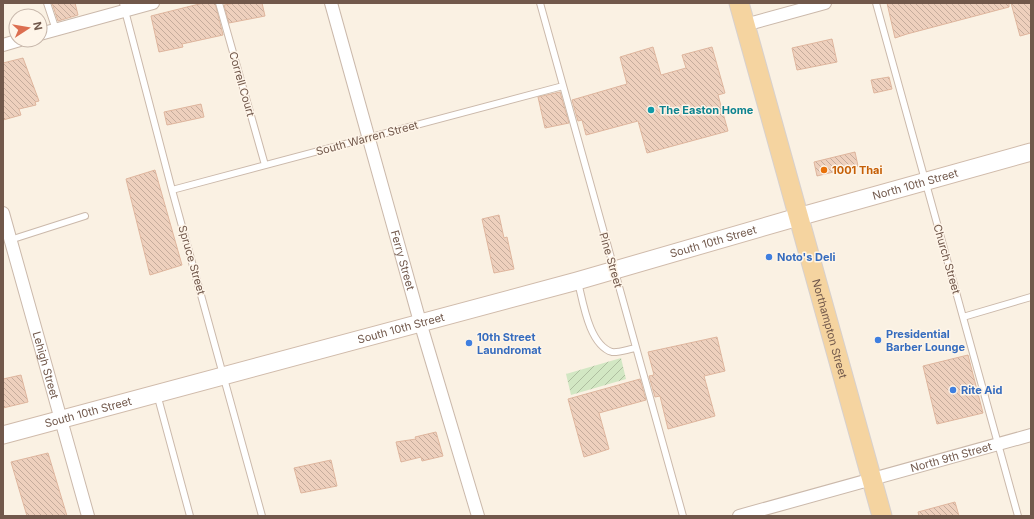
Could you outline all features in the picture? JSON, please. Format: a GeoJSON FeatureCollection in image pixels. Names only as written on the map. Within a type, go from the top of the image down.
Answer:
{"type":"FeatureCollection","features":[{"type":"Feature","properties":{"kind":"main road","name":"Northampton Street"},"geometry":{"type":"LineString","coordinates":[[739,3],[882,516]]}},
{"type":"Feature","properties":{"kind":"street"},"geometry":{"type":"LineString","coordinates":[[48,32],[124,7],[153,3]]}},
{"type":"Feature","properties":{"kind":"street","name":"Ferry Street"},"geometry":{"type":"LineString","coordinates":[[331,3],[420,322],[478,516]]}},
{"type":"Feature","properties":{"kind":"street"},"geometry":{"type":"LineString","coordinates":[[746,25],[825,3]]}},
{"type":"Feature","properties":{"kind":"street","name":"North 10th Street"},"geometry":{"type":"LineString","coordinates":[[798,217],[1031,152]]}},
{"type":"Feature","properties":{"kind":"street","name":"Lehigh Street"},"geometry":{"type":"LineString","coordinates":[[3,213],[88,516]]}},
{"type":"Feature","properties":{"kind":"street","name":"South 10th Street"},"geometry":{"type":"LineString","coordinates":[[3,435],[577,281],[798,217]]}},
{"type":"Feature","properties":{"kind":"street","name":"North 9th Street"},"geometry":{"type":"LineString","coordinates":[[739,516],[1031,435]]}},
{"type":"Feature","properties":{"kind":"lane"},"geometry":{"type":"LineString","coordinates":[[47,3],[56,30]]}},
{"type":"Feature","properties":{"kind":"lane","name":"Correll Court"},"geometry":{"type":"LineString","coordinates":[[218,3],[265,165]]}},
{"type":"Feature","properties":{"kind":"lane","name":"Pine Street"},"geometry":{"type":"LineString","coordinates":[[540,3],[683,516]]}},
{"type":"Feature","properties":{"kind":"lane","name":"Church Street"},"geometry":{"type":"LineString","coordinates":[[876,3],[1018,516]]}},
{"type":"Feature","properties":{"kind":"lane","name":"Spruce Street"},"geometry":{"type":"LineString","coordinates":[[124,7],[172,190],[262,516]]}},
{"type":"Feature","properties":{"kind":"lane","name":"South Warren Street"},"geometry":{"type":"LineString","coordinates":[[172,190],[563,86]]}},
{"type":"Feature","properties":{"kind":"lane"},"geometry":{"type":"LineString","coordinates":[[10,240],[85,216]]}},
{"type":"Feature","properties":{"kind":"lane"},"geometry":{"type":"LineString","coordinates":[[577,281],[592,332],[602,346],[612,352],[636,348]]}},
{"type":"Feature","properties":{"kind":"lane"},"geometry":{"type":"LineString","coordinates":[[963,317],[1031,297]]}},
{"type":"Feature","properties":{"kind":"lane"},"geometry":{"type":"LineString","coordinates":[[157,394],[190,516]]}},
{"type":"Feature","properties":{"kind":"green space"},"geometry":{"type":"Polygon","coordinates":[[[621,358],[626,379],[571,395],[566,374],[621,358]]]}},
{"type":"Feature","properties":{"kind":"building"},"geometry":{"type":"Polygon","coordinates":[[[52,3],[75,3],[78,15],[58,21],[52,3]]]}},
{"type":"Feature","properties":{"kind":"building"},"geometry":{"type":"Polygon","coordinates":[[[203,3],[215,3],[223,35],[182,44],[183,47],[159,52],[151,16],[203,3]]]}},
{"type":"Feature","properties":{"kind":"building"},"geometry":{"type":"Polygon","coordinates":[[[235,3],[262,3],[265,16],[229,23],[224,5],[235,3]]]}},
{"type":"Feature","properties":{"kind":"building"},"geometry":{"type":"Polygon","coordinates":[[[887,3],[1009,3],[1009,7],[895,38],[887,3]]]}},
{"type":"Feature","properties":{"kind":"building"},"geometry":{"type":"Polygon","coordinates":[[[1011,3],[1031,3],[1031,33],[1020,36],[1011,3]]]}},
{"type":"Feature","properties":{"kind":"building"},"geometry":{"type":"Polygon","coordinates":[[[832,39],[837,62],[797,70],[792,48],[832,39]]]}},
{"type":"Feature","properties":{"kind":"building","name":"The Easton Home"},"geometry":{"type":"Polygon","coordinates":[[[653,47],[661,75],[686,68],[682,55],[712,47],[725,93],[718,95],[728,131],[647,153],[638,121],[586,135],[582,120],[578,121],[572,100],[627,84],[620,57],[653,47]]]}},
{"type":"Feature","properties":{"kind":"building"},"geometry":{"type":"Polygon","coordinates":[[[23,58],[39,101],[35,102],[36,105],[19,109],[21,115],[3,120],[3,63],[23,58]]]}},
{"type":"Feature","properties":{"kind":"building"},"geometry":{"type":"Polygon","coordinates":[[[889,77],[892,89],[874,93],[871,80],[889,77]]]}},
{"type":"Feature","properties":{"kind":"building"},"geometry":{"type":"Polygon","coordinates":[[[560,92],[569,123],[545,128],[538,97],[560,92]]]}},
{"type":"Feature","properties":{"kind":"building"},"geometry":{"type":"Polygon","coordinates":[[[201,104],[204,117],[167,125],[164,112],[201,104]]]}},
{"type":"Feature","properties":{"kind":"building"},"geometry":{"type":"Polygon","coordinates":[[[855,152],[858,166],[817,176],[814,162],[855,152]]]}},
{"type":"Feature","properties":{"kind":"building"},"geometry":{"type":"Polygon","coordinates":[[[155,170],[182,265],[150,275],[126,179],[155,170]]]}},
{"type":"Feature","properties":{"kind":"building"},"geometry":{"type":"Polygon","coordinates":[[[499,215],[504,238],[507,237],[514,269],[494,273],[482,219],[499,215]]]}},
{"type":"Feature","properties":{"kind":"building"},"geometry":{"type":"Polygon","coordinates":[[[717,337],[725,371],[704,376],[715,416],[668,429],[660,396],[655,397],[649,376],[654,375],[648,352],[717,337]]]}},
{"type":"Feature","properties":{"kind":"building","name":"Rite Aid"},"geometry":{"type":"Polygon","coordinates":[[[968,355],[983,413],[937,424],[923,366],[968,355]]]}},
{"type":"Feature","properties":{"kind":"building"},"geometry":{"type":"Polygon","coordinates":[[[21,375],[28,402],[3,408],[3,379],[21,375]]]}},
{"type":"Feature","properties":{"kind":"building"},"geometry":{"type":"Polygon","coordinates":[[[640,379],[646,400],[599,413],[609,449],[584,457],[568,399],[640,379]]]}},
{"type":"Feature","properties":{"kind":"building"},"geometry":{"type":"Polygon","coordinates":[[[436,432],[443,456],[422,461],[421,457],[401,462],[396,442],[416,439],[415,437],[436,432]]]}},
{"type":"Feature","properties":{"kind":"building"},"geometry":{"type":"Polygon","coordinates":[[[48,453],[67,516],[27,516],[11,462],[48,453]]]}},
{"type":"Feature","properties":{"kind":"building"},"geometry":{"type":"Polygon","coordinates":[[[331,460],[337,486],[301,493],[294,468],[331,460]]]}},
{"type":"Feature","properties":{"kind":"building"},"geometry":{"type":"Polygon","coordinates":[[[955,502],[959,516],[919,516],[918,512],[955,502]]]}},
{"type":"Feature","properties":{"kind":"place","name":"The Easton Home"},"geometry":{"type":"Point","coordinates":[651,110]}},
{"type":"Feature","properties":{"kind":"place","name":"1001 Thai"},"geometry":{"type":"Point","coordinates":[824,170]}},
{"type":"Feature","properties":{"kind":"place","name":"Noto's Deli"},"geometry":{"type":"Point","coordinates":[769,257]}},
{"type":"Feature","properties":{"kind":"place","name":"Presidential Barber Lounge"},"geometry":{"type":"Point","coordinates":[878,340]}},
{"type":"Feature","properties":{"kind":"place","name":"10th Street Laundromat"},"geometry":{"type":"Point","coordinates":[469,343]}},
{"type":"Feature","properties":{"kind":"place","name":"Rite Aid"},"geometry":{"type":"Point","coordinates":[953,390]}}]}
